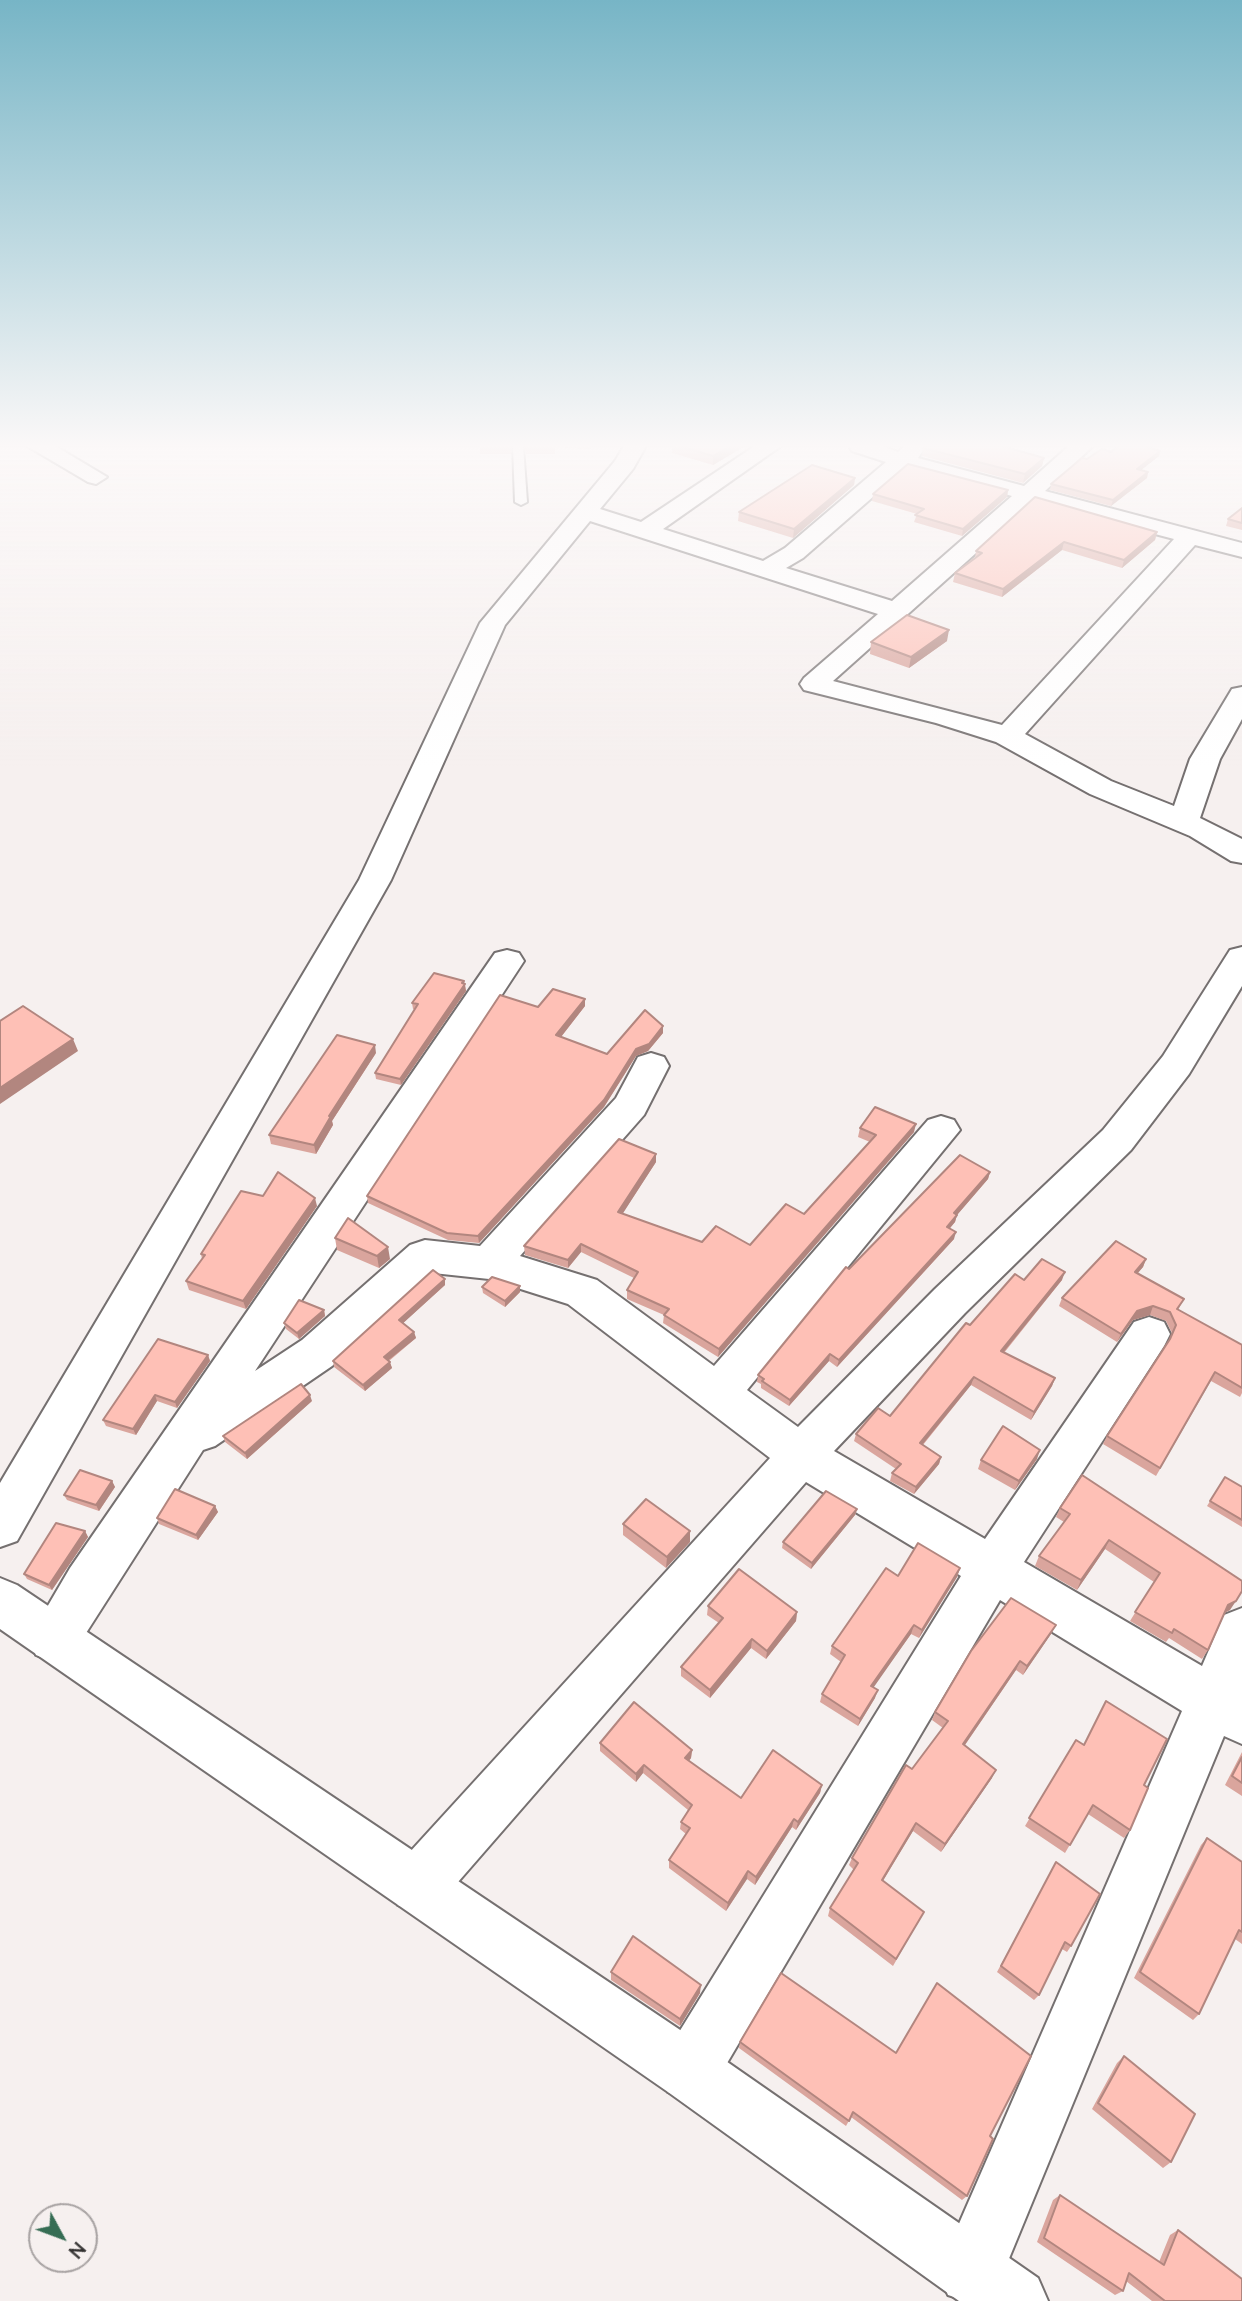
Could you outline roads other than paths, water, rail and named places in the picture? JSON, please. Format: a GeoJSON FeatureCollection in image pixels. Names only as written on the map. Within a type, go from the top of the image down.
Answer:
{"type":"FeatureCollection","features":[{"type":"Feature","properties":{"kind":"street"},"geometry":{"type":"LineString","coordinates":[[0,1527],[375,880],[493,623],[551,553]]}},
{"type":"Feature","properties":{"kind":"street"},"geometry":{"type":"LineString","coordinates":[[716,553],[893,610]]}},
{"type":"Feature","properties":{"kind":"street"},"geometry":{"type":"LineString","coordinates":[[766,569],[793,553]]}},
{"type":"Feature","properties":{"kind":"street"},"geometry":{"type":"LineString","coordinates":[[958,553],[814,684],[1007,737],[1090,783],[1183,823],[1242,854]]}},
{"type":"Feature","properties":{"kind":"street"},"geometry":{"type":"LineString","coordinates":[[1007,737],[1174,553]]}},
{"type":"Feature","properties":{"kind":"street"},"geometry":{"type":"LineString","coordinates":[[1183,823],[1205,759],[1242,695]]}},
{"type":"Feature","properties":{"kind":"street"},"geometry":{"type":"LineString","coordinates":[[418,1885],[801,1455],[950,1301],[1118,1140],[1177,1065],[1242,958]]}},
{"type":"Feature","properties":{"kind":"street"},"geometry":{"type":"LineString","coordinates":[[54,1638],[507,961]]}},
{"type":"Feature","properties":{"kind":"street"},"geometry":{"type":"LineString","coordinates":[[489,1262],[631,1106],[652,1066]]}},
{"type":"Feature","properties":{"kind":"street"},"geometry":{"type":"LineString","coordinates":[[718,1392],[941,1130]]}},
{"type":"Feature","properties":{"kind":"street"},"geometry":{"type":"LineString","coordinates":[[182,1443],[317,1353],[425,1256],[489,1262],[582,1292],[801,1455],[1228,1710]]}},
{"type":"Feature","properties":{"kind":"street"},"geometry":{"type":"LineString","coordinates":[[690,2071],[993,1568],[1149,1334]]}},
{"type":"Feature","properties":{"kind":"street"},"geometry":{"type":"LineString","coordinates":[[0,1601],[690,2071],[993,2287],[1228,1710],[1242,1632]]}}]}
